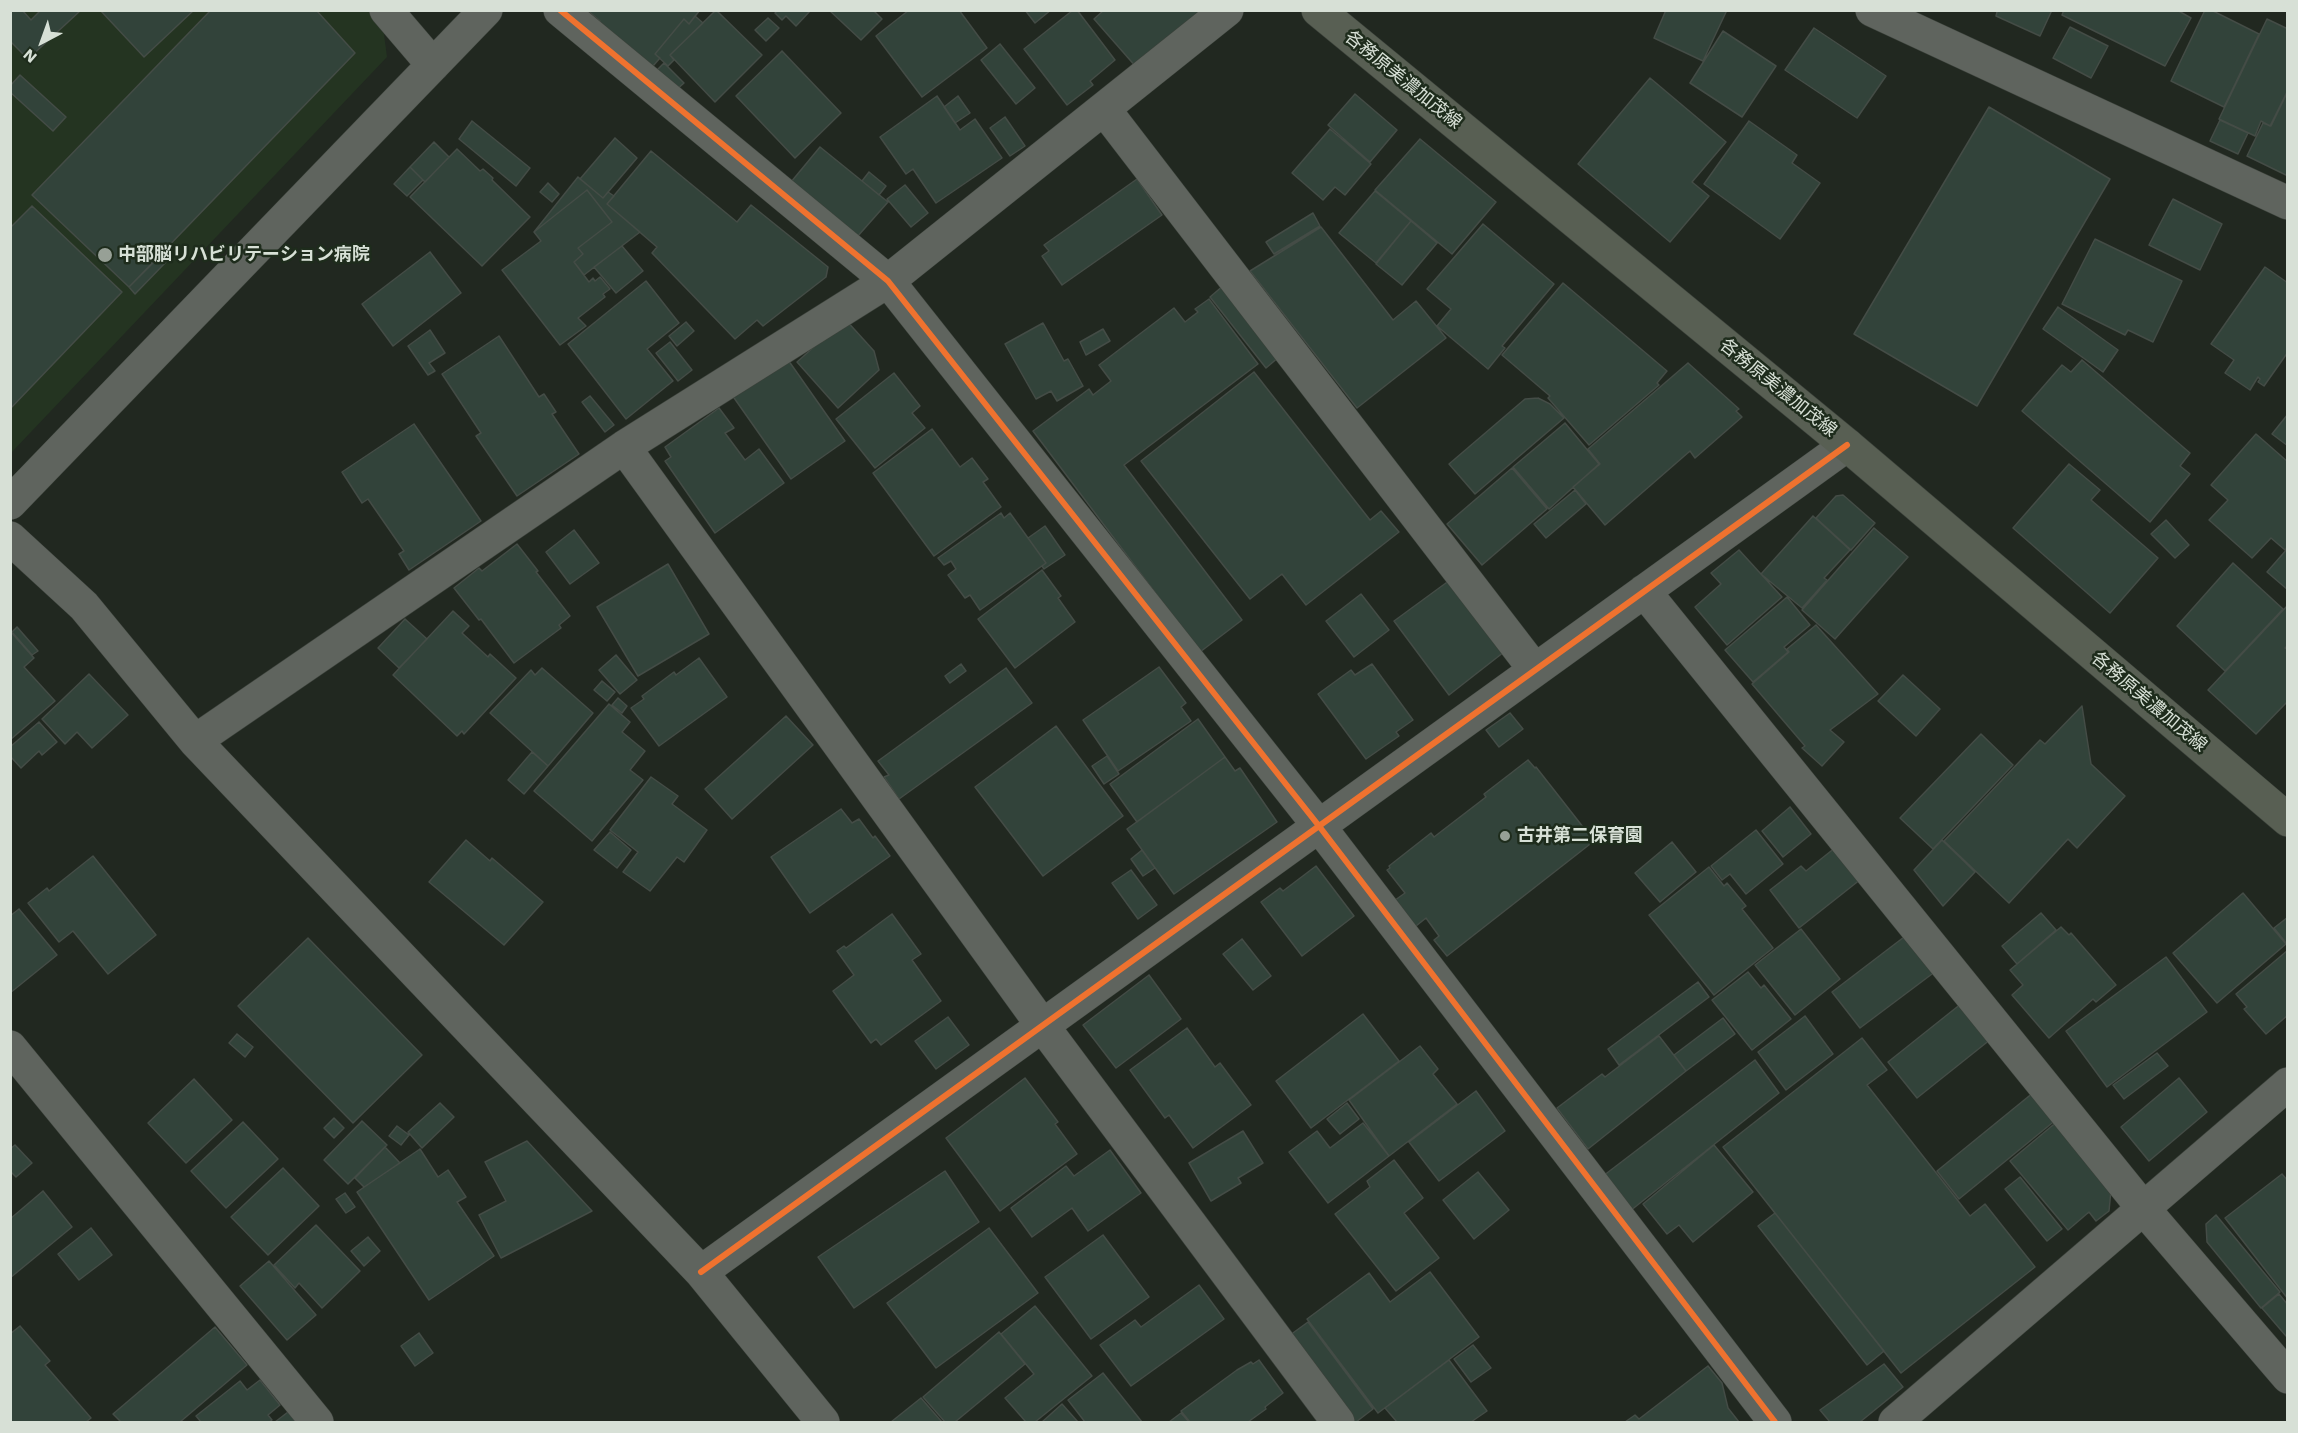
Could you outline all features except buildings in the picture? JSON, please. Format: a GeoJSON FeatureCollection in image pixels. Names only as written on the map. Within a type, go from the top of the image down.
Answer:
{"type":"FeatureCollection","features":[{"type":"Feature","properties":{"kind":"main road","name":"各務原美濃加茂線"},"geometry":{"type":"LineString","coordinates":[[1318,10],[1847,445],[2288,820]]}},
{"type":"Feature","properties":{"kind":"street"},"geometry":{"type":"LineString","coordinates":[[386,10],[433,65]]}},
{"type":"Feature","properties":{"kind":"street"},"geometry":{"type":"LineString","coordinates":[[10,502],[486,10]]}},
{"type":"Feature","properties":{"kind":"street"},"geometry":{"type":"LineString","coordinates":[[560,10],[888,281],[1319,825],[1775,1422]]}},
{"type":"Feature","properties":{"kind":"street"},"geometry":{"type":"LineString","coordinates":[[195,741],[624,447],[888,281],[1227,10]]}},
{"type":"Feature","properties":{"kind":"street"},"geometry":{"type":"LineString","coordinates":[[1872,10],[2288,203]]}},
{"type":"Feature","properties":{"kind":"street"},"geometry":{"type":"LineString","coordinates":[[1104,109],[1535,670]]}},
{"type":"Feature","properties":{"kind":"street"},"geometry":{"type":"LineString","coordinates":[[701,1272],[1847,445]]}},
{"type":"Feature","properties":{"kind":"street"},"geometry":{"type":"LineString","coordinates":[[624,447],[1042,1025],[1338,1422]]}},
{"type":"Feature","properties":{"kind":"street"},"geometry":{"type":"LineString","coordinates":[[10,538],[84,606],[195,741],[701,1272],[823,1422]]}},
{"type":"Feature","properties":{"kind":"street"},"geometry":{"type":"LineString","coordinates":[[1644,591],[2143,1208],[2288,1377]]}},
{"type":"Feature","properties":{"kind":"street"},"geometry":{"type":"LineString","coordinates":[[10,1047],[317,1422]]}},
{"type":"Feature","properties":{"kind":"street"},"geometry":{"type":"LineString","coordinates":[[1895,1422],[2288,1084]]}},
{"type":"Feature","properties":{"kind":"shaded area","name":"中部脳リハビリテーション病院"},"geometry":{"type":"Polygon","coordinates":[[[11,11],[369,11],[383,27],[387,57],[11,453],[11,11]]]}},
{"type":"Feature","properties":{"kind":"cycle path"},"geometry":{"type":"LineString","coordinates":[[560,10],[888,281],[1319,826],[1775,1422]]}},
{"type":"Feature","properties":{"kind":"cycle path"},"geometry":{"type":"LineString","coordinates":[[701,1272],[1847,445]]}},
{"type":"Feature","properties":{"kind":"place","name":"中部脳リハビリテーション病院"},"geometry":{"type":"Point","coordinates":[105,255]}},
{"type":"Feature","properties":{"kind":"place","name":"古井第二保育園"},"geometry":{"type":"Point","coordinates":[1505,836]}}]}
